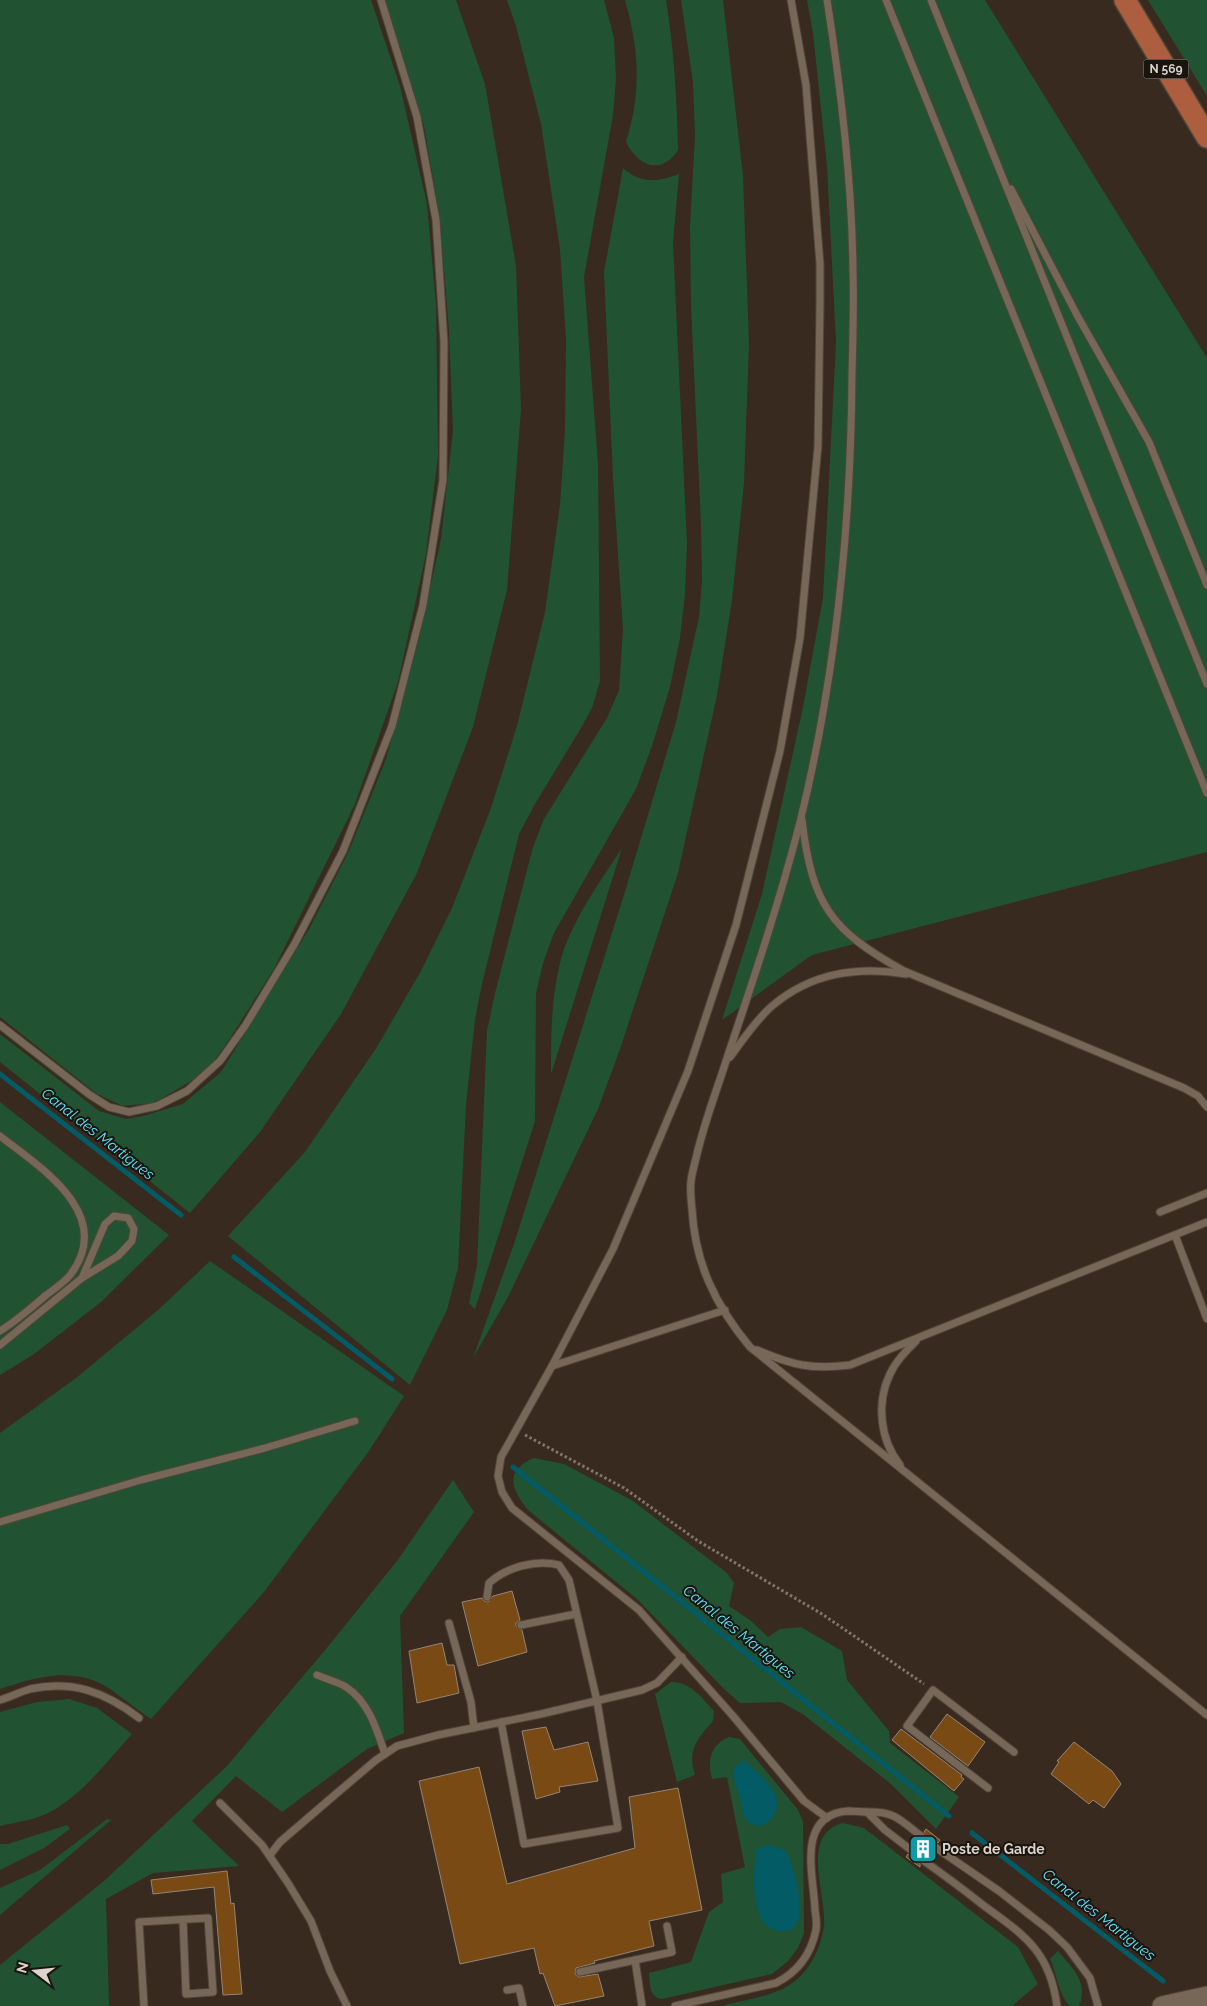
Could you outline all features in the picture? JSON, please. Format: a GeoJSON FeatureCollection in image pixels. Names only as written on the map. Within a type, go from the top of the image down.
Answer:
{"type":"FeatureCollection","features":[{"type":"Feature","properties":{"kind":"main road","name":"N 569"},"geometry":{"type":"LineString","coordinates":[[1125,0],[1207,137]]}},
{"type":"Feature","properties":{"kind":"main road"},"geometry":{"type":"LineString","coordinates":[[1162,2006],[1207,1996]]}},
{"type":"Feature","properties":{"kind":"lane"},"geometry":{"type":"LineString","coordinates":[[0,1025],[90,1095],[109,1107],[130,1112],[157,1106],[187,1091],[220,1061],[245,1026],[294,945],[343,851],[392,726],[423,605],[444,480],[444,342],[436,220],[419,127],[381,0]]}},
{"type":"Feature","properties":{"kind":"lane"},"geometry":{"type":"LineString","coordinates":[[791,0],[806,85],[820,264],[818,446],[796,657],[780,751],[736,925],[688,1071],[617,1240],[552,1366],[501,1457],[498,1476],[502,1492],[512,1508],[639,1610],[682,1657],[804,1801],[827,1818]]}},
{"type":"Feature","properties":{"kind":"lane"},"geometry":{"type":"LineString","coordinates":[[827,0],[839,79],[853,269],[852,407],[848,496],[833,648],[820,731],[801,814],[760,959],[701,1139],[690,1182],[693,1232],[704,1274],[735,1328],[750,1347],[1207,1715]]}},
{"type":"Feature","properties":{"kind":"lane"},"geometry":{"type":"LineString","coordinates":[[886,0],[1207,793]]}},
{"type":"Feature","properties":{"kind":"lane"},"geometry":{"type":"LineString","coordinates":[[931,0],[1207,684]]}},
{"type":"Feature","properties":{"kind":"lane"},"geometry":{"type":"LineString","coordinates":[[995,158],[1077,316],[1149,442],[1207,585]]}},
{"type":"Feature","properties":{"kind":"lane"},"geometry":{"type":"LineString","coordinates":[[801,814],[808,864],[815,886],[837,923],[876,955],[914,975],[1184,1088],[1198,1096],[1207,1107]]}},
{"type":"Feature","properties":{"kind":"lane"},"geometry":{"type":"LineString","coordinates":[[726,1063],[754,1024],[772,1006],[815,980],[838,972],[863,970],[914,975]]}},
{"type":"Feature","properties":{"kind":"lane"},"geometry":{"type":"LineString","coordinates":[[0,1136],[50,1175],[76,1206],[82,1218],[85,1231],[82,1253],[70,1276],[12,1324],[0,1331]]}},
{"type":"Feature","properties":{"kind":"lane"},"geometry":{"type":"LineString","coordinates":[[1160,1212],[1207,1193]]}},
{"type":"Feature","properties":{"kind":"lane"},"geometry":{"type":"LineString","coordinates":[[0,1345],[82,1278],[118,1256],[132,1241],[134,1229],[128,1218],[114,1216],[105,1224],[82,1278]]}},
{"type":"Feature","properties":{"kind":"lane"},"geometry":{"type":"LineString","coordinates":[[750,1347],[781,1360],[805,1366],[826,1368],[850,1365],[1207,1222]]}},
{"type":"Feature","properties":{"kind":"lane"},"geometry":{"type":"LineString","coordinates":[[1175,1235],[1207,1318]]}},
{"type":"Feature","properties":{"kind":"lane"},"geometry":{"type":"LineString","coordinates":[[552,1366],[725,1310]]}},
{"type":"Feature","properties":{"kind":"lane"},"geometry":{"type":"LineString","coordinates":[[910,1477],[894,1457],[887,1442],[881,1417],[883,1395],[889,1375],[899,1358],[917,1339]]}},
{"type":"Feature","properties":{"kind":"lane"},"geometry":{"type":"LineString","coordinates":[[0,1522],[140,1480],[265,1448],[355,1421]]}},
{"type":"Feature","properties":{"kind":"lane"},"geometry":{"type":"LineString","coordinates":[[487,1597],[489,1583],[508,1569],[549,1562],[559,1565],[569,1580],[597,1701],[618,1828],[524,1844],[501,1722]]}},
{"type":"Feature","properties":{"kind":"lane"},"geometry":{"type":"LineString","coordinates":[[521,1625],[576,1614]]}},
{"type":"Feature","properties":{"kind":"lane"},"geometry":{"type":"LineString","coordinates":[[449,1623],[471,1702],[474,1728]]}},
{"type":"Feature","properties":{"kind":"lane"},"geometry":{"type":"LineString","coordinates":[[270,1855],[280,1842],[330,1799],[397,1746],[438,1735],[642,1690],[657,1682],[682,1657]]}},
{"type":"Feature","properties":{"kind":"lane"},"geometry":{"type":"LineString","coordinates":[[317,1675],[346,1687],[358,1699],[374,1719],[385,1754]]}},
{"type":"Feature","properties":{"kind":"lane"},"geometry":{"type":"LineString","coordinates":[[0,1700],[28,1690],[52,1686],[71,1686],[91,1691],[119,1703],[139,1718]]}},
{"type":"Feature","properties":{"kind":"lane"},"geometry":{"type":"LineString","coordinates":[[988,1788],[907,1726],[933,1690],[1014,1752]]}},
{"type":"Feature","properties":{"kind":"lane"},"geometry":{"type":"LineString","coordinates":[[220,1804],[270,1855],[310,1921],[347,2006]]}},
{"type":"Feature","properties":{"kind":"lane"},"geometry":{"type":"LineString","coordinates":[[675,2006],[776,1984],[787,1978],[802,1963],[810,1949],[816,1928],[810,1855],[812,1842],[816,1830],[827,1818],[847,1811],[893,1814],[921,1836]]}},
{"type":"Feature","properties":{"kind":"lane"},"geometry":{"type":"LineString","coordinates":[[867,1812],[911,1850]]}},
{"type":"Feature","properties":{"kind":"lane"},"geometry":{"type":"LineString","coordinates":[[935,1847],[999,1891],[1049,1930],[1067,1947],[1090,1978],[1098,2006]]}},
{"type":"Feature","properties":{"kind":"lane"},"geometry":{"type":"LineString","coordinates":[[924,1861],[1026,1938],[1047,1967],[1055,1990],[1057,2006]]}},
{"type":"Feature","properties":{"kind":"lane"},"geometry":{"type":"LineString","coordinates":[[144,2006],[139,1922],[208,1918],[213,1992],[186,1994],[182,1920]]}},
{"type":"Feature","properties":{"kind":"lane"},"geometry":{"type":"LineString","coordinates":[[580,1972],[672,1952],[667,1926]]}},
{"type":"Feature","properties":{"kind":"lane"},"geometry":{"type":"LineString","coordinates":[[635,1960],[642,2006]]}},
{"type":"Feature","properties":{"kind":"lane"},"geometry":{"type":"LineString","coordinates":[[507,1990],[519,1988],[524,2006]]}},
{"type":"Feature","properties":{"kind":"path"},"geometry":{"type":"LineString","coordinates":[[516,1429],[624,1488],[698,1541],[822,1614],[933,1690]]}},
{"type":"Feature","properties":{"kind":"green space"},"geometry":{"type":"Polygon","coordinates":[[[0,0],[371,0],[400,86],[427,204],[436,305],[438,455],[426,554],[398,682],[355,804],[275,967],[214,1061],[193,1080],[154,1103],[123,1106],[97,1094],[0,1017],[0,0]]]}},
{"type":"Feature","properties":{"kind":"green space"},"geometry":{"type":"Polygon","coordinates":[[[384,0],[456,0],[485,84],[516,266],[521,409],[507,590],[473,727],[417,873],[341,1014],[260,1132],[190,1213],[0,1062],[0,1034],[99,1111],[126,1119],[183,1104],[221,1072],[309,929],[348,853],[386,759],[417,647],[441,539],[453,431],[449,331],[440,219],[424,126],[384,0]]]}},
{"type":"Feature","properties":{"kind":"green space"},"geometry":{"type":"Polygon","coordinates":[[[507,0],[604,0],[614,38],[616,78],[613,115],[584,277],[598,464],[600,681],[592,708],[519,834],[481,988],[475,1020],[466,1104],[458,1268],[447,1310],[410,1385],[228,1236],[305,1152],[377,1047],[421,971],[452,908],[491,808],[517,726],[545,612],[560,505],[565,430],[566,340],[560,249],[541,124],[516,26],[507,0]]]}},
{"type":"Feature","properties":{"kind":"green space"},"geometry":{"type":"Polygon","coordinates":[[[625,0],[666,0],[675,75],[678,150],[664,163],[657,165],[643,162],[626,142],[635,106],[637,71],[636,53],[625,0]]]}},
{"type":"Feature","properties":{"kind":"green space"},"geometry":{"type":"Polygon","coordinates":[[[681,0],[723,0],[743,176],[749,343],[744,483],[732,600],[717,695],[678,873],[620,1049],[598,1109],[508,1297],[473,1358],[514,1244],[623,898],[676,722],[699,617],[702,581],[701,525],[691,306],[690,226],[695,136],[693,82],[681,0]]]}},
{"type":"Feature","properties":{"kind":"green space"},"geometry":{"type":"Polygon","coordinates":[[[807,0],[985,0],[1207,358],[1207,852],[812,955],[722,1020],[762,894],[803,707],[823,598],[836,342],[827,166],[813,33],[807,0]]]}},
{"type":"Feature","properties":{"kind":"green space"},"geometry":{"type":"Polygon","coordinates":[[[1148,0],[1207,0],[1207,96],[1148,0]]]}},
{"type":"Feature","properties":{"kind":"green space"},"geometry":{"type":"Polygon","coordinates":[[[623,168],[636,177],[650,180],[664,179],[679,174],[673,243],[687,544],[685,594],[680,638],[670,687],[652,746],[636,789],[554,933],[543,963],[536,993],[535,1121],[475,1309],[469,1303],[477,1266],[487,1031],[495,993],[533,847],[544,819],[607,718],[619,690],[623,630],[613,478],[604,272],[623,168]]]}},
{"type":"Feature","properties":{"kind":"green space"},"geometry":{"type":"Polygon","coordinates":[[[622,848],[551,1074],[553,1005],[560,963],[571,933],[586,903],[622,848]]]}},
{"type":"Feature","properties":{"kind":"green space"},"geometry":{"type":"Polygon","coordinates":[[[0,1102],[169,1235],[101,1302],[34,1354],[0,1375],[0,1102]]]}},
{"type":"Feature","properties":{"kind":"green space"},"geometry":{"type":"Polygon","coordinates":[[[210,1261],[404,1396],[369,1451],[264,1592],[151,1719],[107,1687],[81,1677],[67,1675],[40,1678],[0,1689],[0,1433],[76,1378],[158,1310],[210,1261]]]}},
{"type":"Feature","properties":{"kind":"green space"},"geometry":{"type":"Polygon","coordinates":[[[534,1458],[564,1464],[633,1501],[727,1573],[734,1583],[729,1606],[751,1621],[768,1637],[780,1629],[801,1627],[842,1651],[847,1680],[889,1731],[890,1743],[959,1797],[936,1829],[891,1784],[804,1715],[781,1702],[740,1703],[724,1689],[637,1599],[528,1510],[522,1503],[513,1481],[518,1469],[524,1463],[534,1458]]]}},
{"type":"Feature","properties":{"kind":"green space"},"geometry":{"type":"Polygon","coordinates":[[[453,1480],[474,1512],[400,1616],[404,1733],[367,1749],[282,1812],[236,1776],[192,1821],[239,1866],[153,1873],[106,1899],[109,2006],[0,2006],[0,1965],[104,1881],[227,1766],[326,1649],[397,1561],[453,1480]]]}},
{"type":"Feature","properties":{"kind":"green space"},"geometry":{"type":"Polygon","coordinates":[[[671,1682],[690,1688],[714,1711],[713,1721],[695,1745],[692,1759],[695,1775],[677,1782],[655,1694],[671,1682]]]}},
{"type":"Feature","properties":{"kind":"green space"},"geometry":{"type":"Polygon","coordinates":[[[69,1699],[97,1708],[132,1734],[95,1776],[64,1804],[40,1817],[0,1826],[0,1712],[37,1702],[69,1699]]]}},
{"type":"Feature","properties":{"kind":"green space"},"geometry":{"type":"Polygon","coordinates":[[[729,1737],[740,1739],[798,1810],[803,1822],[804,1933],[798,1948],[788,1961],[772,1974],[662,1999],[658,1998],[652,1993],[649,1973],[691,1962],[709,1912],[723,1902],[721,1874],[745,1867],[727,1777],[712,1779],[710,1766],[714,1749],[729,1737]]]}},
{"type":"Feature","properties":{"kind":"green space"},"geometry":{"type":"Polygon","coordinates":[[[107,1819],[111,1820],[0,1915],[0,1888],[40,1870],[107,1819]]]}},
{"type":"Feature","properties":{"kind":"green space"},"geometry":{"type":"Polygon","coordinates":[[[843,1823],[864,1828],[1018,1947],[1038,1984],[1012,2006],[721,2006],[775,1992],[798,1979],[809,1966],[820,1942],[824,1925],[818,1852],[822,1839],[830,1829],[843,1823]]]}},
{"type":"Feature","properties":{"kind":"green space"},"geometry":{"type":"Polygon","coordinates":[[[67,1825],[70,1829],[44,1848],[0,1870],[0,1844],[8,1844],[67,1825]]]}},
{"type":"Feature","properties":{"kind":"green space"},"geometry":{"type":"Polygon","coordinates":[[[1058,1951],[1078,1976],[1082,1990],[1079,2006],[1070,2006],[1060,1990],[1050,1959],[1058,1951]]]}},
{"type":"Feature","properties":{"kind":"water"},"geometry":{"type":"Polygon","coordinates":[[[743,1760],[764,1779],[776,1797],[777,1808],[775,1814],[767,1823],[762,1825],[757,1826],[747,1820],[742,1809],[734,1779],[734,1768],[743,1760]]]}},
{"type":"Feature","properties":{"kind":"water"},"geometry":{"type":"Polygon","coordinates":[[[768,1845],[785,1850],[798,1887],[799,1918],[793,1929],[789,1931],[769,1928],[762,1920],[755,1898],[754,1872],[756,1850],[768,1845]]]}},
{"type":"Feature","properties":{"kind":"building"},"geometry":{"type":"Polygon","coordinates":[[[512,1591],[520,1620],[516,1623],[516,1626],[522,1630],[527,1652],[478,1666],[462,1602],[482,1598],[488,1602],[493,1596],[512,1591]]]}},
{"type":"Feature","properties":{"kind":"building"},"geometry":{"type":"Polygon","coordinates":[[[442,1643],[447,1665],[454,1665],[459,1693],[417,1703],[409,1651],[442,1643]]]}},
{"type":"Feature","properties":{"kind":"building"},"geometry":{"type":"Polygon","coordinates":[[[947,1714],[985,1742],[968,1766],[930,1737],[947,1714]]]}},
{"type":"Feature","properties":{"kind":"building"},"geometry":{"type":"Polygon","coordinates":[[[546,1727],[554,1750],[588,1742],[598,1781],[559,1787],[560,1792],[536,1799],[522,1731],[546,1727]]]}},
{"type":"Feature","properties":{"kind":"building"},"geometry":{"type":"Polygon","coordinates":[[[901,1729],[962,1775],[961,1777],[964,1779],[954,1791],[892,1740],[901,1729]]]}},
{"type":"Feature","properties":{"kind":"building"},"geometry":{"type":"Polygon","coordinates":[[[1074,1742],[1112,1771],[1121,1784],[1104,1808],[1093,1800],[1089,1804],[1051,1774],[1059,1762],[1057,1761],[1074,1742]]]}},
{"type":"Feature","properties":{"kind":"building"},"geometry":{"type":"Polygon","coordinates":[[[479,1767],[507,1884],[635,1848],[629,1797],[678,1788],[702,1910],[649,1921],[654,1946],[594,1961],[595,1963],[576,1968],[575,1974],[579,1977],[598,1974],[604,1996],[555,2006],[543,1973],[540,1974],[534,1948],[460,1964],[419,1781],[479,1767]]]}},
{"type":"Feature","properties":{"kind":"building","name":"Poste de Garde"},"geometry":{"type":"Polygon","coordinates":[[[926,1829],[940,1840],[938,1843],[931,1844],[932,1851],[927,1857],[920,1858],[920,1867],[906,1857],[908,1854],[913,1855],[915,1853],[914,1846],[918,1840],[922,1841],[925,1839],[924,1832],[926,1829]]]}},
{"type":"Feature","properties":{"kind":"building"},"geometry":{"type":"Polygon","coordinates":[[[227,1871],[231,1904],[234,1903],[242,1994],[223,1995],[214,1887],[153,1894],[151,1880],[227,1871]]]}},
{"type":"Feature","properties":{"kind":"waterway","name":"Canal des Martigues"},"geometry":{"type":"LineString","coordinates":[[0,1074],[181,1215]]}},
{"type":"Feature","properties":{"kind":"waterway","name":"Canal des Martigues"},"geometry":{"type":"LineString","coordinates":[[234,1257],[392,1379]]}},
{"type":"Feature","properties":{"kind":"waterway","name":"Canal des Martigues"},"geometry":{"type":"LineString","coordinates":[[513,1467],[949,1816]]}},
{"type":"Feature","properties":{"kind":"waterway","name":"Canal des Martigues"},"geometry":{"type":"LineString","coordinates":[[972,1833],[1163,1981]]}},
{"type":"Feature","properties":{"kind":"place","name":"Poste de Garde"},"geometry":{"type":"Point","coordinates":[923,1849]}}]}
